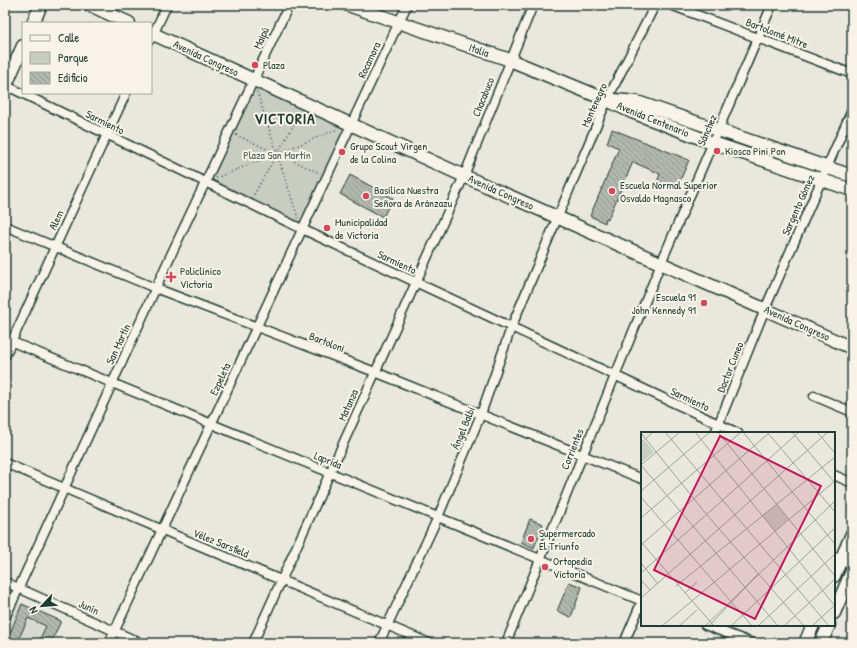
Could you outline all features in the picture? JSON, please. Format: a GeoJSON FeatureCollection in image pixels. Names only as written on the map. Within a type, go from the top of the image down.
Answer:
{"type":"FeatureCollection","features":[{"type":"Feature","properties":{"kind":"street"},"geometry":{"type":"LineString","coordinates":[[33,22],[41,5]]}},
{"type":"Feature","properties":{"kind":"street"},"geometry":{"type":"LineString","coordinates":[[90,5],[128,22]]}},
{"type":"Feature","properties":{"kind":"street"},"geometry":{"type":"LineString","coordinates":[[152,35],[167,5]]}},
{"type":"Feature","properties":{"kind":"street","name":"Maipú"},"geometry":{"type":"LineString","coordinates":[[253,80],[289,5]]}},
{"type":"Feature","properties":{"kind":"street","name":"Italia"},"geometry":{"type":"LineString","coordinates":[[348,5],[510,60],[607,100]]}},
{"type":"Feature","properties":{"kind":"street","name":"Rocamora"},"geometry":{"type":"LineString","coordinates":[[351,124],[407,5]]}},
{"type":"Feature","properties":{"kind":"street","name":"Chacabuco"},"geometry":{"type":"LineString","coordinates":[[464,176],[533,5]]}},
{"type":"Feature","properties":{"kind":"street","name":"Montenegro"},"geometry":{"type":"LineString","coordinates":[[557,216],[607,100],[655,5]]}},
{"type":"Feature","properties":{"kind":"street","name":"Bartolomé Mitre"},"geometry":{"type":"LineString","coordinates":[[671,5],[852,74]]}},
{"type":"Feature","properties":{"kind":"street","name":"Sánchez"},"geometry":{"type":"LineString","coordinates":[[661,263],[772,5]]}},
{"type":"Feature","properties":{"kind":"street","name":"Avenida Congreso"},"geometry":{"type":"LineString","coordinates":[[152,35],[464,176],[852,348]]}},
{"type":"Feature","properties":{"kind":"street"},"geometry":{"type":"LineString","coordinates":[[5,86],[22,48]]}},
{"type":"Feature","properties":{"kind":"street","name":"San Martín"},"geometry":{"type":"LineString","coordinates":[[5,618],[155,288],[253,80]]}},
{"type":"Feature","properties":{"kind":"street","name":"Sarmiento"},"geometry":{"type":"LineString","coordinates":[[5,86],[249,204],[736,432]]}},
{"type":"Feature","properties":{"kind":"street","name":"Alem"},"geometry":{"type":"LineString","coordinates":[[5,356],[8,340],[56,246],[126,94]]}},
{"type":"Feature","properties":{"kind":"street","name":"Avenida Centenario"},"geometry":{"type":"LineString","coordinates":[[607,100],[637,102],[852,176]]}},
{"type":"Feature","properties":{"kind":"street","name":"Avenida Centenario"},"geometry":{"type":"LineString","coordinates":[[607,100],[632,112],[713,143],[852,190]]}},
{"type":"Feature","properties":{"kind":"street","name":"Sargento Gómez"},"geometry":{"type":"LineString","coordinates":[[765,309],[852,110]]}},
{"type":"Feature","properties":{"kind":"street","name":"Ezpeleta"},"geometry":{"type":"LineString","coordinates":[[109,643],[351,124]]}},
{"type":"Feature","properties":{"kind":"street","name":"Matanza"},"geometry":{"type":"LineString","coordinates":[[253,643],[464,176]]}},
{"type":"Feature","properties":{"kind":"street","name":"Ángel Balbi"},"geometry":{"type":"LineString","coordinates":[[379,643],[438,517],[481,414],[511,328],[557,216]]}},
{"type":"Feature","properties":{"kind":"street","name":"Bartoloni"},"geometry":{"type":"LineString","coordinates":[[5,226],[155,288],[375,372],[641,479]]}},
{"type":"Feature","properties":{"kind":"street","name":"Corrientes"},"geometry":{"type":"LineString","coordinates":[[506,643],[542,559],[582,454],[661,263]]}},
{"type":"Feature","properties":{"kind":"street","name":"Doctor Cuneo"},"geometry":{"type":"LineString","coordinates":[[715,432],[765,309]]}},
{"type":"Feature","properties":{"kind":"street","name":"Laprida"},"geometry":{"type":"LineString","coordinates":[[8,340],[641,601]]}},
{"type":"Feature","properties":{"kind":"street"},"geometry":{"type":"LineString","coordinates":[[814,396],[852,412]]}},
{"type":"Feature","properties":{"kind":"street","name":"Vélez Sarsfield"},"geometry":{"type":"LineString","coordinates":[[5,463],[428,643]]}},
{"type":"Feature","properties":{"kind":"street"},"geometry":{"type":"LineString","coordinates":[[835,475],[852,483]]}},
{"type":"Feature","properties":{"kind":"street"},"geometry":{"type":"LineString","coordinates":[[835,574],[842,561],[852,534]]}},
{"type":"Feature","properties":{"kind":"street"},"geometry":{"type":"LineString","coordinates":[[835,611],[852,571]]}},
{"type":"Feature","properties":{"kind":"street","name":"Junín"},"geometry":{"type":"LineString","coordinates":[[5,582],[141,643]]}},
{"type":"Feature","properties":{"kind":"street"},"geometry":{"type":"LineString","coordinates":[[624,643],[641,603]]}},
{"type":"Feature","properties":{"kind":"street"},"geometry":{"type":"LineString","coordinates":[[708,626],[752,643]]}},
{"type":"Feature","properties":{"kind":"street"},"geometry":{"type":"LineString","coordinates":[[805,643],[813,626]]}},
{"type":"Feature","properties":{"kind":"street"},"geometry":{"type":"LineString","coordinates":[[821,643],[829,626]]}},
{"type":"Feature","properties":{"kind":"path"},"geometry":{"type":"LineString","coordinates":[[253,80],[302,229]]}},
{"type":"Feature","properties":{"kind":"path"},"geometry":{"type":"LineString","coordinates":[[249,204],[306,104]]}},
{"type":"Feature","properties":{"kind":"path"},"geometry":{"type":"LineString","coordinates":[[205,183],[351,124]]}},
{"type":"Feature","properties":{"kind":"path"},"geometry":{"type":"LineString","coordinates":[[229,132],[327,176]]}},
{"type":"Feature","properties":{"kind":"shaded area"},"geometry":{"type":"Polygon","coordinates":[[[17,602],[61,621],[51,643],[5,643],[5,631],[17,602]]]}},
{"type":"Feature","properties":{"kind":"green space","name":"Plaza San Martín"},"geometry":{"type":"Polygon","coordinates":[[[253,80],[351,125],[302,229],[205,183],[253,80]]]}},
{"type":"Feature","properties":{"kind":"building"},"geometry":{"type":"Polygon","coordinates":[[[612,129],[689,160],[676,190],[657,182],[660,174],[633,162],[605,223],[590,216],[619,148],[607,143],[612,129]]]}},
{"type":"Feature","properties":{"kind":"building","name":"Basílica Nuestra Señora de Aránzazu"},"geometry":{"type":"Polygon","coordinates":[[[350,175],[393,198],[383,217],[340,194],[350,175]]]}},
{"type":"Feature","properties":{"kind":"building"},"geometry":{"type":"Polygon","coordinates":[[[530,519],[543,524],[534,548],[521,542],[530,519]]]}},
{"type":"Feature","properties":{"kind":"building"},"geometry":{"type":"Polygon","coordinates":[[[569,582],[582,587],[571,617],[557,611],[569,582]]]}},
{"type":"Feature","properties":{"kind":"building"},"geometry":{"type":"Polygon","coordinates":[[[22,604],[61,621],[51,643],[38,643],[46,626],[28,618],[17,643],[6,643],[22,604]]]}},
{"type":"Feature","properties":{"kind":"place","name":"Plaza"},"geometry":{"type":"Point","coordinates":[255,65]}},
{"type":"Feature","properties":{"kind":"place","name":"Kiosco Pini Pon"},"geometry":{"type":"Point","coordinates":[717,151]}},
{"type":"Feature","properties":{"kind":"place","name":"Grupo Scout Virgen de la Colina"},"geometry":{"type":"Point","coordinates":[342,152]}},
{"type":"Feature","properties":{"kind":"place","name":"Escuela Normal Superior Osvaldo Magnasco"},"geometry":{"type":"Point","coordinates":[612,191]}},
{"type":"Feature","properties":{"kind":"place","name":"Basílica Nuestra Señora de Aránzazu"},"geometry":{"type":"Point","coordinates":[366,196]}},
{"type":"Feature","properties":{"kind":"place","name":"Municipalidad de Victoria"},"geometry":{"type":"Point","coordinates":[327,228]}},
{"type":"Feature","properties":{"kind":"place","name":"Policlínico Victoria"},"geometry":{"type":"Point","coordinates":[171,277]}},
{"type":"Feature","properties":{"kind":"place","name":"Escuela 91 John Kennedy 91"},"geometry":{"type":"Point","coordinates":[704,303]}},
{"type":"Feature","properties":{"kind":"place","name":"Supermercado El Triunfo"},"geometry":{"type":"Point","coordinates":[531,539]}},
{"type":"Feature","properties":{"kind":"place","name":"Ortopedia Victoria"},"geometry":{"type":"Point","coordinates":[545,567]}},
{"type":"Feature","properties":{"kind":"district","name":"VICTORIA"},"geometry":{"type":"Point","coordinates":[285,118]}}]}
